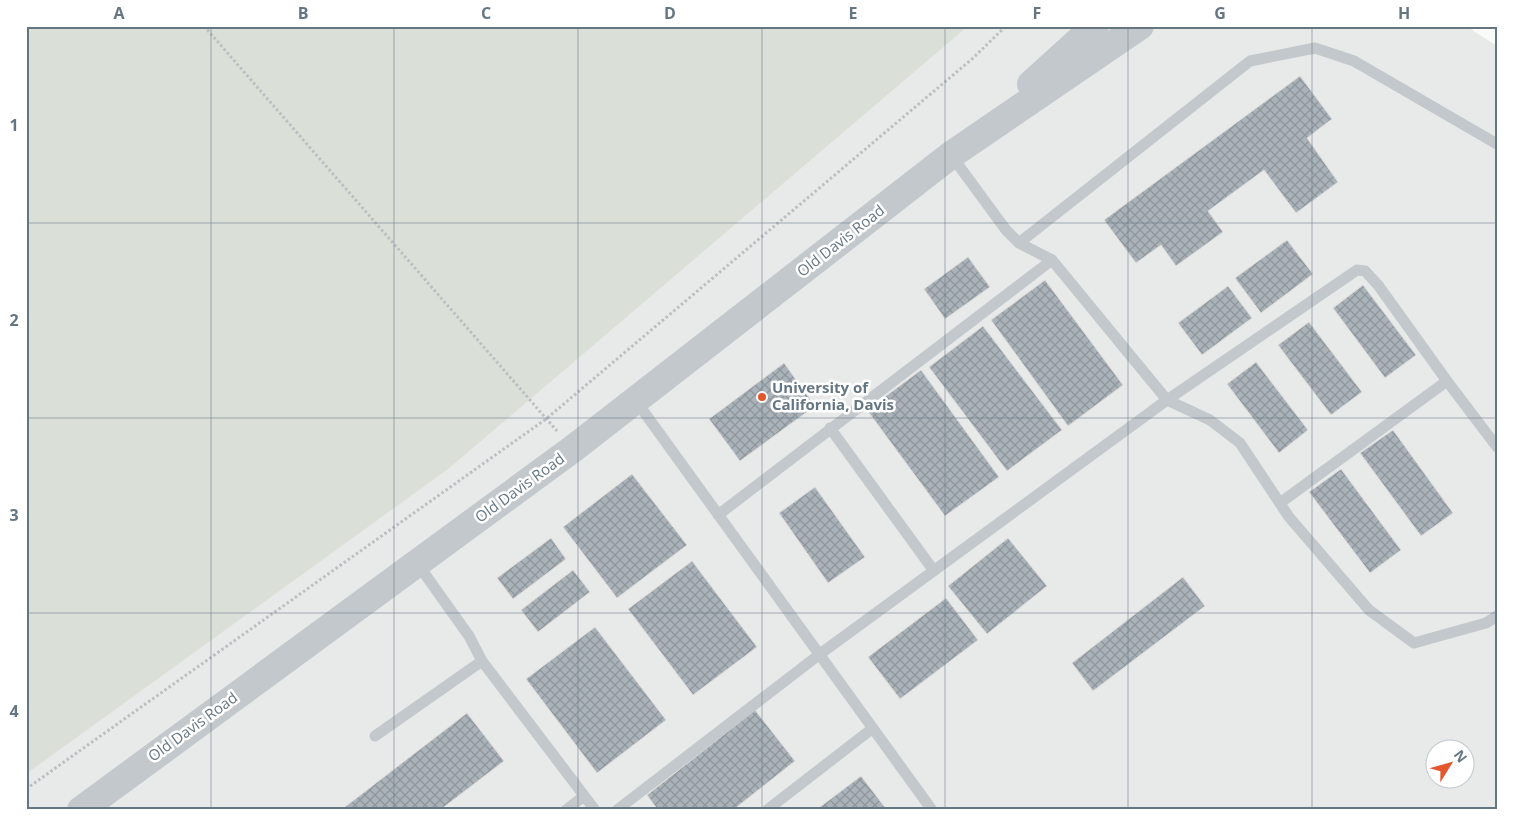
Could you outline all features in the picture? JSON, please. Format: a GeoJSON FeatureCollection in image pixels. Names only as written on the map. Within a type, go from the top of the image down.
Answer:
{"type":"FeatureCollection","features":[{"type":"Feature","properties":{"kind":"street","name":"Old Davis Road"},"geometry":{"type":"LineString","coordinates":[[951,156],[1095,26]]}},
{"type":"Feature","properties":{"kind":"street","name":"Old Davis Road"},"geometry":{"type":"LineString","coordinates":[[81,810],[574,448],[951,156],[1140,26]]}},
{"type":"Feature","properties":{"kind":"lane"},"geometry":{"type":"LineString","coordinates":[[1019,243],[1250,61],[1315,48],[1323,50],[1354,61],[1497,144]]}},
{"type":"Feature","properties":{"kind":"lane"},"geometry":{"type":"LineString","coordinates":[[951,156],[1006,230],[1019,243],[1052,260],[1167,400],[1210,420],[1240,444],[1289,517],[1370,610],[1414,642],[1486,623],[1497,616]]}},
{"type":"Feature","properties":{"kind":"lane"},"geometry":{"type":"LineString","coordinates":[[718,515],[1052,260]]}},
{"type":"Feature","properties":{"kind":"lane"},"geometry":{"type":"LineString","coordinates":[[617,810],[820,654],[1167,400],[1357,270],[1365,271],[1378,284],[1446,381],[1497,448]]}},
{"type":"Feature","properties":{"kind":"lane"},"geometry":{"type":"LineString","coordinates":[[1280,503],[1446,381]]}},
{"type":"Feature","properties":{"kind":"lane"},"geometry":{"type":"LineString","coordinates":[[636,401],[932,810]]}},
{"type":"Feature","properties":{"kind":"lane"},"geometry":{"type":"LineString","coordinates":[[830,428],[934,571]]}},
{"type":"Feature","properties":{"kind":"lane"},"geometry":{"type":"LineString","coordinates":[[417,563],[469,636],[482,661],[595,810]]}},
{"type":"Feature","properties":{"kind":"lane"},"geometry":{"type":"LineString","coordinates":[[375,736],[482,661]]}},
{"type":"Feature","properties":{"kind":"lane"},"geometry":{"type":"LineString","coordinates":[[767,810],[873,728]]}},
{"type":"Feature","properties":{"kind":"lane"},"geometry":{"type":"LineString","coordinates":[[566,810],[584,796]]}},
{"type":"Feature","properties":{"kind":"path"},"geometry":{"type":"LineString","coordinates":[[204,26],[546,419],[574,448]]}},
{"type":"Feature","properties":{"kind":"path"},"geometry":{"type":"LineString","coordinates":[[26,789],[546,419],[972,60],[1006,26]]}},
{"type":"Feature","properties":{"kind":"shaded area","name":"University of California, Davis"},"geometry":{"type":"Polygon","coordinates":[[[26,26],[1466,26],[1497,46],[1497,810],[26,810],[26,26]]]}},
{"type":"Feature","properties":{"kind":"shaded area"},"geometry":{"type":"Polygon","coordinates":[[[26,26],[968,26],[448,469],[26,774],[26,26]]]}},
{"type":"Feature","properties":{"kind":"building"},"geometry":{"type":"Polygon","coordinates":[[[1300,76],[1332,119],[1307,138],[1338,182],[1296,213],[1264,170],[1208,211],[1223,232],[1176,266],[1161,245],[1136,263],[1104,220],[1300,76]]]}},
{"type":"Feature","properties":{"kind":"building"},"geometry":{"type":"Polygon","coordinates":[[[1287,240],[1313,274],[1261,313],[1235,278],[1287,240]]]}},
{"type":"Feature","properties":{"kind":"building"},"geometry":{"type":"Polygon","coordinates":[[[968,257],[990,287],[945,319],[924,289],[968,257]]]}},
{"type":"Feature","properties":{"kind":"building"},"geometry":{"type":"Polygon","coordinates":[[[1045,280],[1123,385],[1068,426],[991,320],[1045,280]]]}},
{"type":"Feature","properties":{"kind":"building"},"geometry":{"type":"Polygon","coordinates":[[[1363,285],[1416,355],[1385,378],[1333,308],[1363,285]]]}},
{"type":"Feature","properties":{"kind":"building"},"geometry":{"type":"Polygon","coordinates":[[[1228,286],[1252,318],[1202,355],[1178,323],[1228,286]]]}},
{"type":"Feature","properties":{"kind":"building"},"geometry":{"type":"Polygon","coordinates":[[[1309,322],[1362,392],[1331,415],[1278,345],[1309,322]]]}},
{"type":"Feature","properties":{"kind":"building"},"geometry":{"type":"Polygon","coordinates":[[[983,326],[1062,430],[1007,471],[929,367],[983,326]]]}},
{"type":"Feature","properties":{"kind":"building"},"geometry":{"type":"Polygon","coordinates":[[[1256,362],[1308,430],[1279,453],[1227,384],[1256,362]]]}},
{"type":"Feature","properties":{"kind":"building"},"geometry":{"type":"Polygon","coordinates":[[[784,363],[815,406],[740,461],[709,419],[784,363]]]}},
{"type":"Feature","properties":{"kind":"building"},"geometry":{"type":"Polygon","coordinates":[[[921,370],[999,477],[945,516],[867,410],[921,370]]]}},
{"type":"Feature","properties":{"kind":"building"},"geometry":{"type":"Polygon","coordinates":[[[1393,430],[1453,513],[1421,536],[1360,453],[1393,430]]]}},
{"type":"Feature","properties":{"kind":"building"},"geometry":{"type":"Polygon","coordinates":[[[1341,469],[1401,550],[1370,573],[1309,492],[1341,469]]]}},
{"type":"Feature","properties":{"kind":"building"},"geometry":{"type":"Polygon","coordinates":[[[632,474],[687,545],[617,598],[563,527],[632,474]]]}},
{"type":"Feature","properties":{"kind":"building"},"geometry":{"type":"Polygon","coordinates":[[[815,487],[865,557],[828,583],[779,513],[815,487]]]}},
{"type":"Feature","properties":{"kind":"building"},"geometry":{"type":"Polygon","coordinates":[[[551,538],[566,559],[513,599],[497,578],[551,538]]]}},
{"type":"Feature","properties":{"kind":"building"},"geometry":{"type":"Polygon","coordinates":[[[1008,538],[1047,586],[987,634],[948,586],[1008,538]]]}},
{"type":"Feature","properties":{"kind":"building"},"geometry":{"type":"Polygon","coordinates":[[[692,561],[757,647],[693,695],[628,609],[692,561]]]}},
{"type":"Feature","properties":{"kind":"building"},"geometry":{"type":"Polygon","coordinates":[[[573,570],[590,592],[538,632],[521,610],[573,570]]]}},
{"type":"Feature","properties":{"kind":"building"},"geometry":{"type":"Polygon","coordinates":[[[1183,577],[1205,606],[1093,691],[1072,663],[1183,577]]]}},
{"type":"Feature","properties":{"kind":"building"},"geometry":{"type":"Polygon","coordinates":[[[946,598],[978,640],[900,699],[868,657],[946,598]]]}},
{"type":"Feature","properties":{"kind":"building"},"geometry":{"type":"Polygon","coordinates":[[[595,627],[666,720],[597,773],[526,679],[595,627]]]}},
{"type":"Feature","properties":{"kind":"building"},"geometry":{"type":"Polygon","coordinates":[[[755,710],[795,761],[733,810],[658,810],[647,795],[755,710]]]}},
{"type":"Feature","properties":{"kind":"building"},"geometry":{"type":"Polygon","coordinates":[[[467,713],[504,761],[440,810],[341,810],[467,713]]]}},
{"type":"Feature","properties":{"kind":"building"},"geometry":{"type":"Polygon","coordinates":[[[861,776],[887,810],[816,810],[861,776]]]}},
{"type":"Feature","properties":{"kind":"place","name":"University of California, Davis"},"geometry":{"type":"Point","coordinates":[762,397]}}]}
